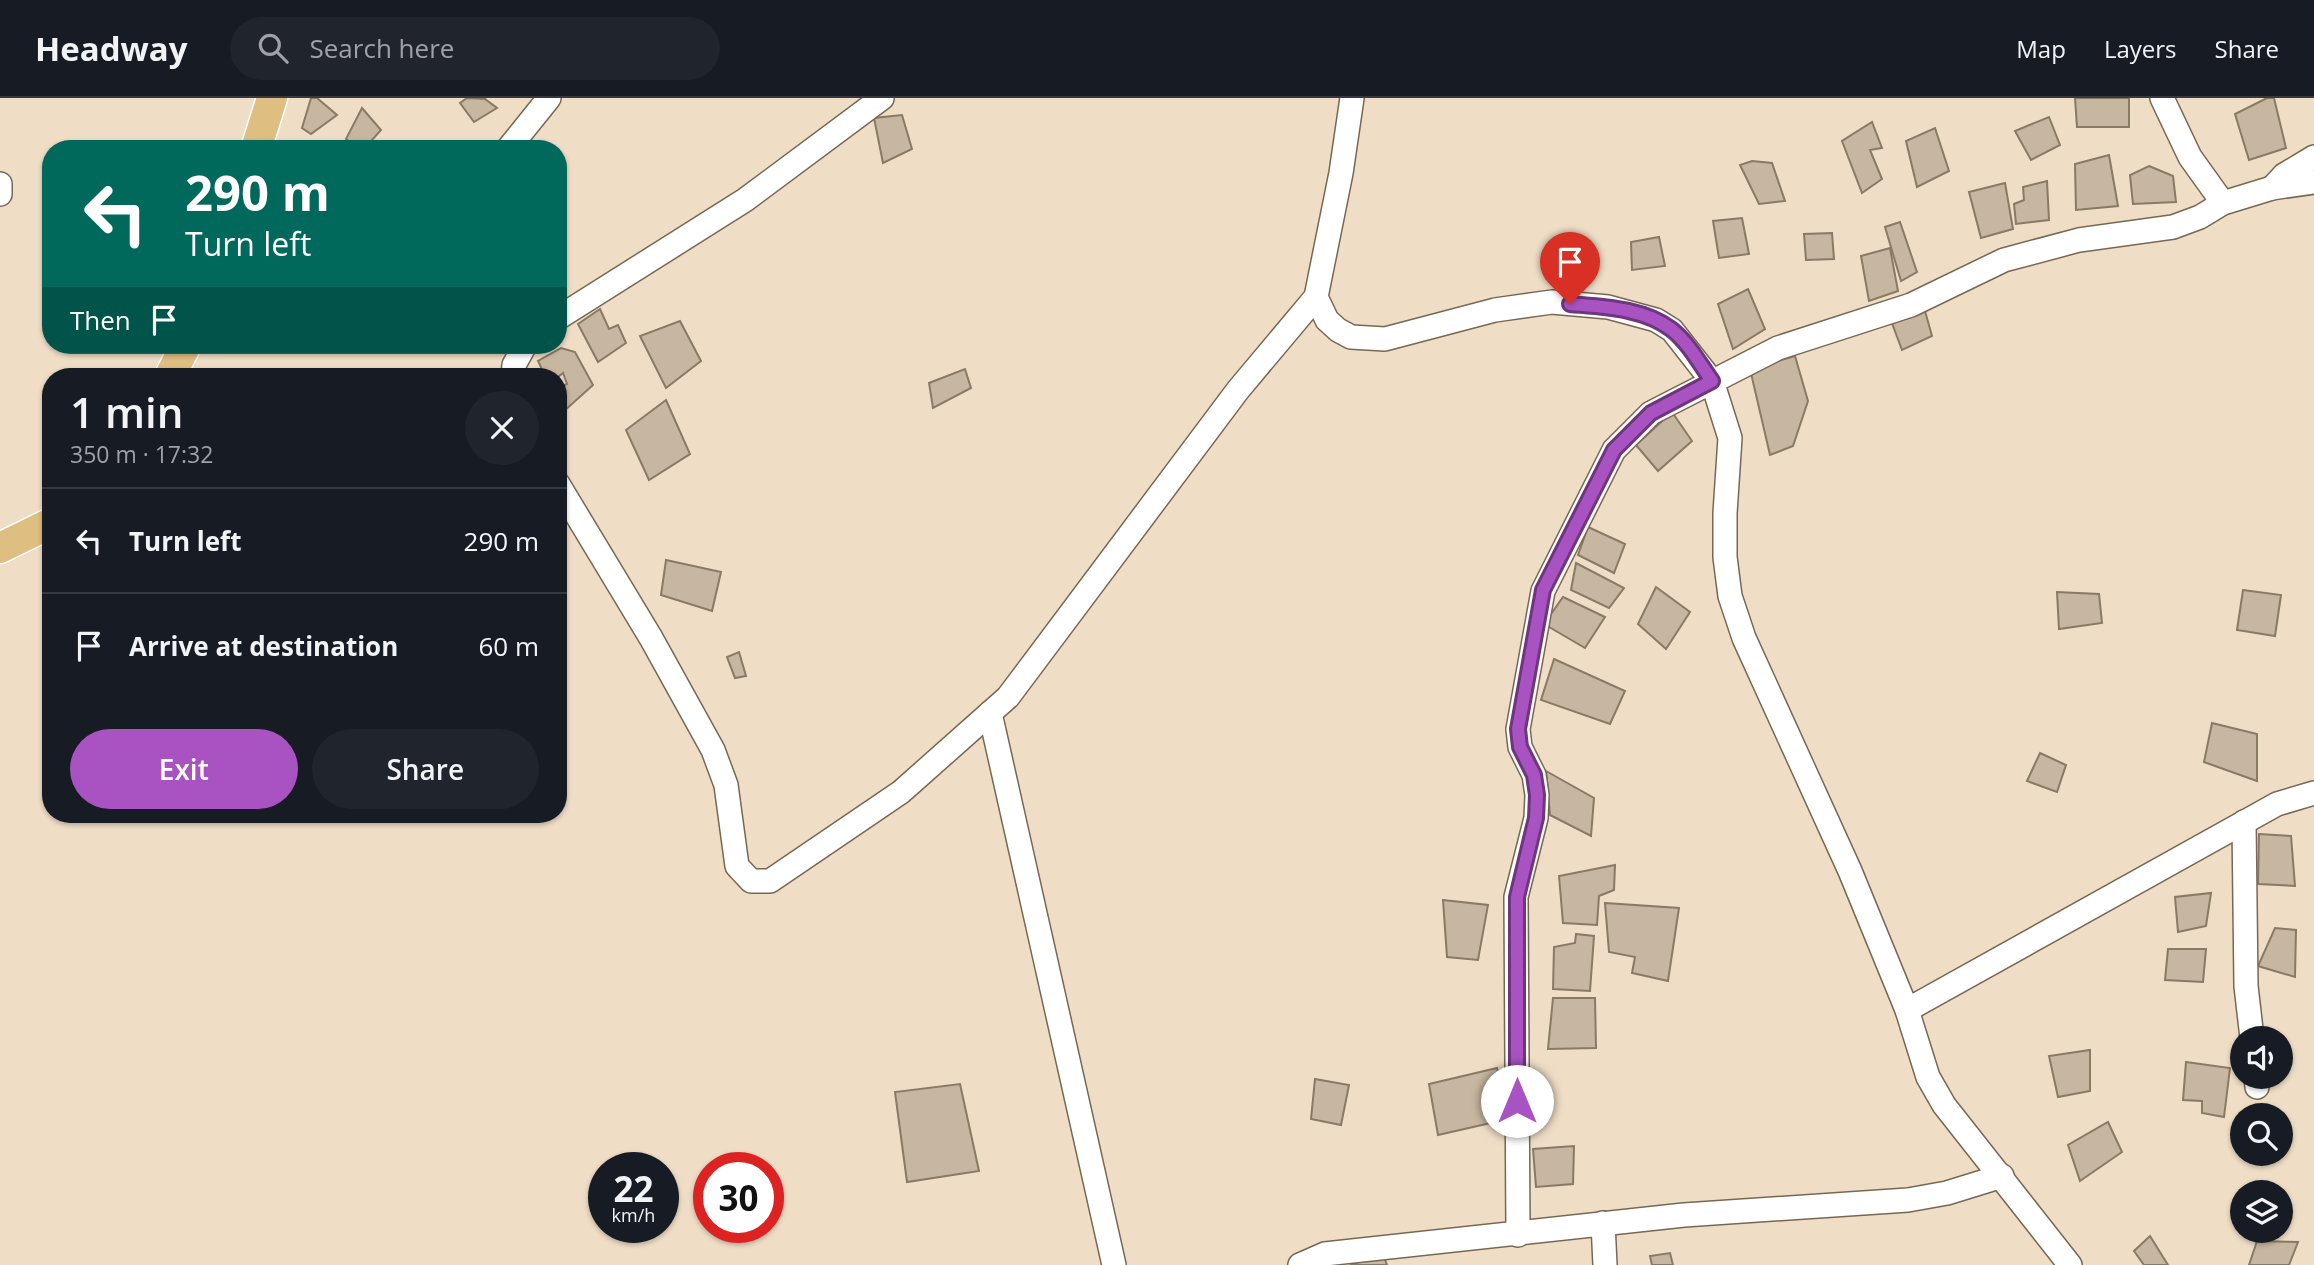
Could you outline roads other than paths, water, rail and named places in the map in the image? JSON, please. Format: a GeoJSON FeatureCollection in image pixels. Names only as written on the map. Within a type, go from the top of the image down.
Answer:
{"type":"FeatureCollection","features":[{"type":"Feature","properties":{"kind":"main road"},"geometry":{"type":"LineString","coordinates":[[246,140],[259,98]]}},
{"type":"Feature","properties":{"kind":"main road"},"geometry":{"type":"LineString","coordinates":[[259,140],[272,98]]}},
{"type":"Feature","properties":{"kind":"main road"},"geometry":{"type":"LineString","coordinates":[[0,527],[42,508]]}},
{"type":"Feature","properties":{"kind":"main road"},"geometry":{"type":"LineString","coordinates":[[0,548],[42,527]]}},
{"type":"Feature","properties":{"kind":"street"},"geometry":{"type":"LineString","coordinates":[[515,140],[549,98]]}},
{"type":"Feature","properties":{"kind":"street"},"geometry":{"type":"LineString","coordinates":[[567,312],[744,200],[882,98]]}},
{"type":"Feature","properties":{"kind":"street"},"geometry":{"type":"LineString","coordinates":[[567,499],[651,638],[713,750],[726,785],[737,866],[751,881],[775,878],[901,792],[1008,697],[1238,390],[1316,297],[1341,173],[1352,98]]}},
{"type":"Feature","properties":{"kind":"street"},"geometry":{"type":"LineString","coordinates":[[2162,98],[2190,157],[2223,203]]}},
{"type":"Feature","properties":{"kind":"street"},"geometry":{"type":"LineString","coordinates":[[2272,188],[2294,168],[2314,157]]}},
{"type":"Feature","properties":{"kind":"street"},"geometry":{"type":"LineString","coordinates":[[1518,1235],[1517,897],[1536,818],[1537,795],[1534,775],[1520,747],[1518,729],[1543,590],[1614,450],[1651,413],[1778,348],[1911,305],[2004,260],[2079,240],[2174,227],[2200,217],[2223,203],[2272,188],[2314,182]]}},
{"type":"Feature","properties":{"kind":"street"},"geometry":{"type":"LineString","coordinates":[[0,184],[0,194]]}},
{"type":"Feature","properties":{"kind":"street"},"geometry":{"type":"LineString","coordinates":[[1316,297],[1327,320],[1338,330],[1351,337],[1369,340],[1495,310],[1552,302],[1632,312],[1672,330],[1712,381],[1730,438],[1724,513],[1725,557],[1730,596],[1744,638],[1850,871],[1907,1010],[1928,1077],[1944,1105],[2070,1265]]}},
{"type":"Feature","properties":{"kind":"street"},"geometry":{"type":"LineString","coordinates":[[990,713],[1114,1265]]}},
{"type":"Feature","properties":{"kind":"street"},"geometry":{"type":"LineString","coordinates":[[1907,1010],[2277,804],[2314,793]]}},
{"type":"Feature","properties":{"kind":"street"},"geometry":{"type":"LineString","coordinates":[[2244,822],[2246,986],[2251,1026]]}},
{"type":"Feature","properties":{"kind":"street"},"geometry":{"type":"LineString","coordinates":[[1300,1265],[1325,1254],[1518,1235],[1603,1223],[1908,1200],[1947,1193],[2002,1176]]}},
{"type":"Feature","properties":{"kind":"street"},"geometry":{"type":"LineString","coordinates":[[1603,1223],[1605,1265]]}}]}
